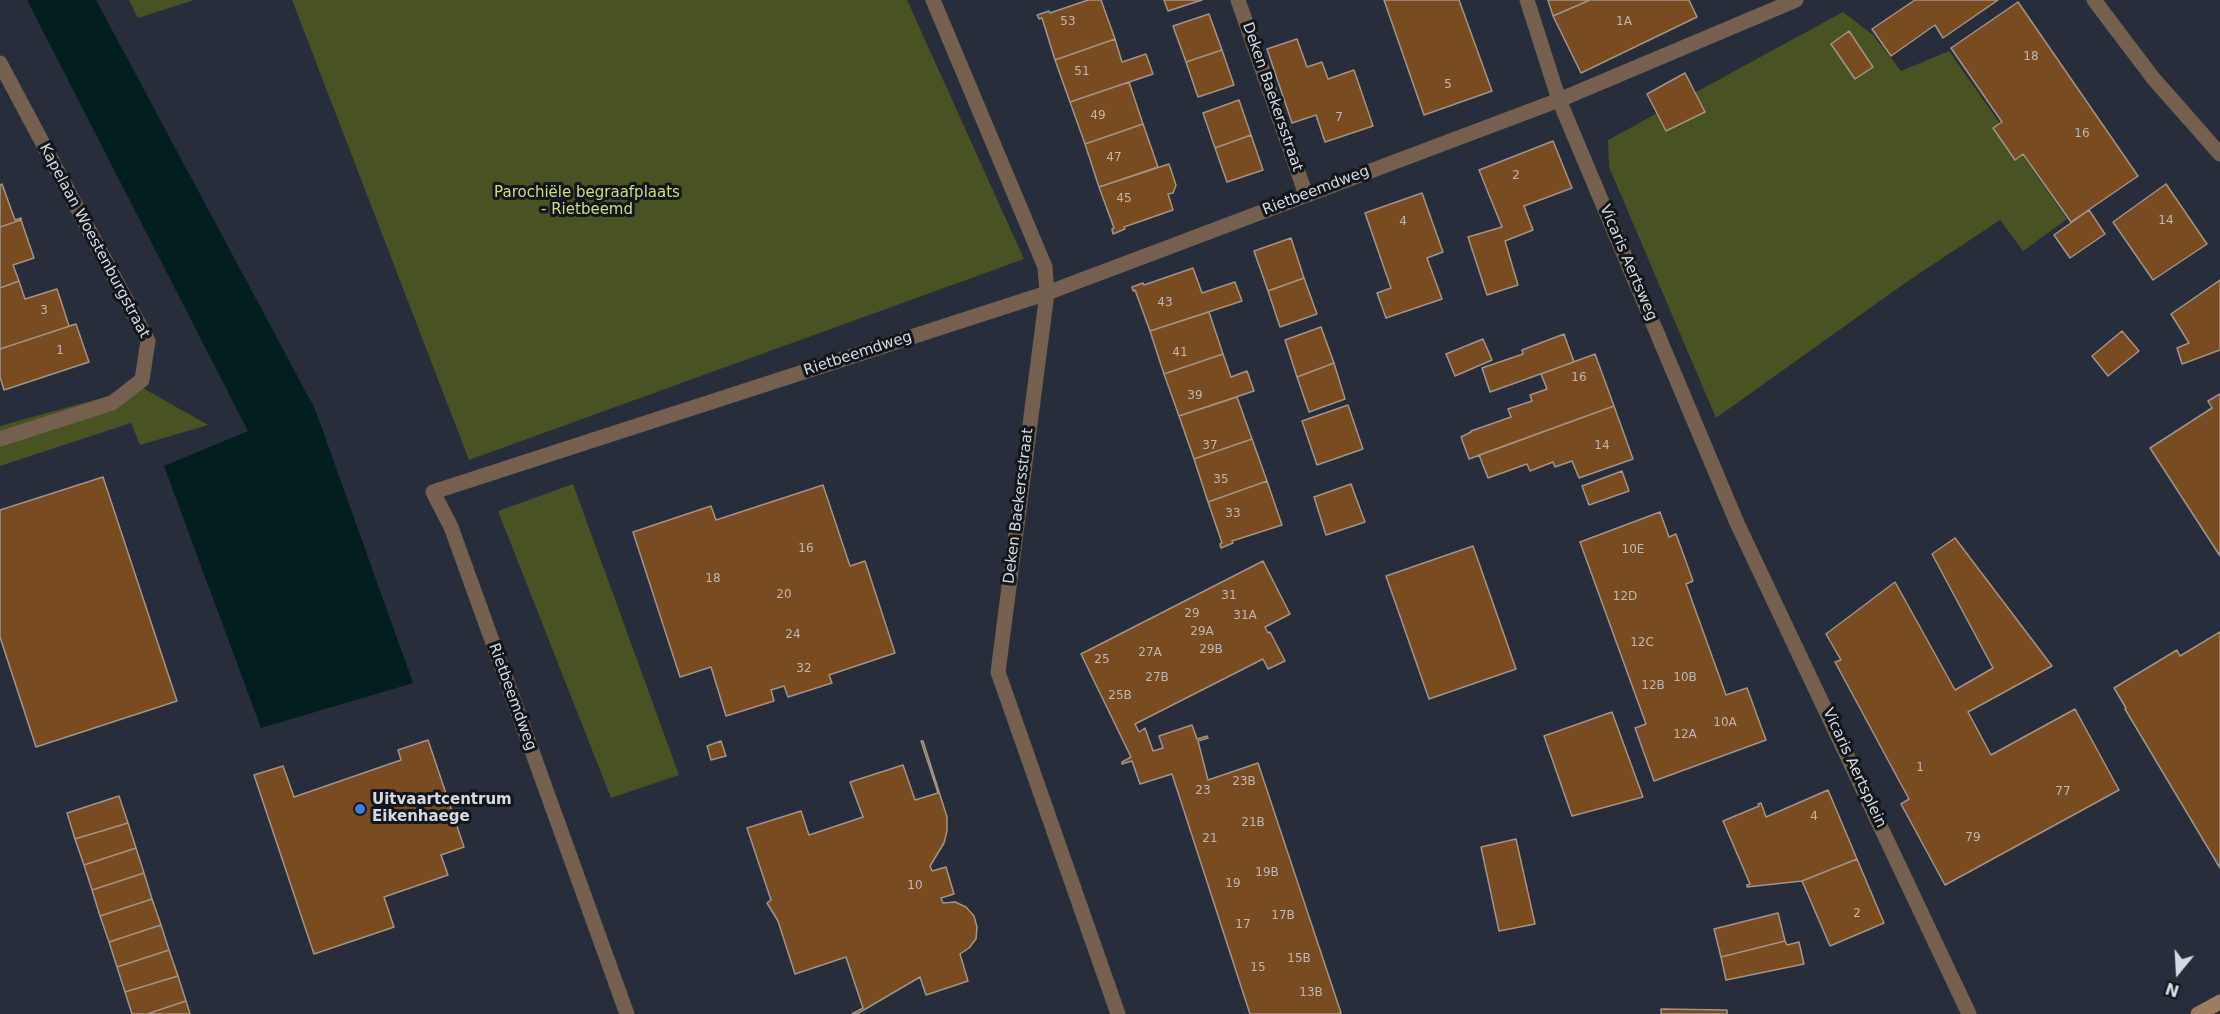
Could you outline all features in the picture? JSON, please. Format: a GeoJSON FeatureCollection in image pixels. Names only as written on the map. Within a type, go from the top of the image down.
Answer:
{"type":"FeatureCollection","features":[{"type":"Feature","properties":{"kind":"street","name":"Deken Baekersstraat"},"geometry":{"type":"LineString","coordinates":[[933,0],[1045,267],[1047,293],[998,672],[1118,1014]]}},
{"type":"Feature","properties":{"kind":"street","name":"Deken Baekersstraat"},"geometry":{"type":"LineString","coordinates":[[1238,0],[1306,195]]}},
{"type":"Feature","properties":{"kind":"street","name":"Vicaris Aertsweg"},"geometry":{"type":"LineString","coordinates":[[1527,0],[1559,100],[1737,523]]}},
{"type":"Feature","properties":{"kind":"street","name":"Rietbeemdweg"},"geometry":{"type":"LineString","coordinates":[[627,1014],[451,527],[433,492],[1047,293],[1559,100],[1796,0]]}},
{"type":"Feature","properties":{"kind":"street"},"geometry":{"type":"LineString","coordinates":[[2094,0],[2153,78],[2220,154]]}},
{"type":"Feature","properties":{"kind":"street","name":"Kapelaan Woestenburgstraat"},"geometry":{"type":"LineString","coordinates":[[0,63],[148,341],[142,380],[112,403],[0,439]]}},
{"type":"Feature","properties":{"kind":"street","name":"Vicaris Aertsplein"},"geometry":{"type":"LineString","coordinates":[[1737,523],[1970,1014]]}},
{"type":"Feature","properties":{"kind":"street"},"geometry":{"type":"LineString","coordinates":[[2198,1014],[2220,1002]]}},
{"type":"Feature","properties":{"kind":"green space"},"geometry":{"type":"Polygon","coordinates":[[[129,0],[194,0],[138,18],[129,0]]]}},
{"type":"Feature","properties":{"kind":"green space","name":"Parochiële begraafplaats - Rietbeemd"},"geometry":{"type":"Polygon","coordinates":[[[292,0],[907,0],[1024,259],[469,460],[292,0]]]}},
{"type":"Feature","properties":{"kind":"green space"},"geometry":{"type":"Polygon","coordinates":[[[1843,12],[1873,35],[1901,71],[1949,51],[2067,219],[2023,251],[2000,220],[1908,281],[1716,418],[1609,167],[1608,140],[1843,12]]]}},
{"type":"Feature","properties":{"kind":"green space"},"geometry":{"type":"Polygon","coordinates":[[[141,387],[208,425],[140,445],[131,423],[0,466],[0,426],[141,387]]]}},
{"type":"Feature","properties":{"kind":"green space"},"geometry":{"type":"Polygon","coordinates":[[[573,484],[679,775],[611,798],[498,511],[573,484]]]}},
{"type":"Feature","properties":{"kind":"shaded area"},"geometry":{"type":"Polygon","coordinates":[[[27,0],[96,0],[315,409],[413,683],[261,728],[164,466],[248,431],[27,0]]]}},
{"type":"Feature","properties":{"kind":"building"},"geometry":{"type":"Polygon","coordinates":[[[1088,0],[1101,0],[1115,39],[1055,60],[1042,18],[1039,19],[1037,15],[1088,0]]]}},
{"type":"Feature","properties":{"kind":"building"},"geometry":{"type":"Polygon","coordinates":[[[1164,0],[1202,0],[1168,11],[1164,0]]]}},
{"type":"Feature","properties":{"kind":"building"},"geometry":{"type":"Polygon","coordinates":[[[1384,0],[1459,0],[1492,91],[1424,115],[1384,0]]]}},
{"type":"Feature","properties":{"kind":"building"},"geometry":{"type":"Polygon","coordinates":[[[1548,0],[1590,0],[1553,16],[1548,0]]]}},
{"type":"Feature","properties":{"kind":"building"},"geometry":{"type":"Polygon","coordinates":[[[1590,0],[1689,0],[1697,17],[1581,73],[1553,16],[1590,0]]]}},
{"type":"Feature","properties":{"kind":"building"},"geometry":{"type":"Polygon","coordinates":[[[1915,0],[1998,0],[1943,38],[1935,25],[1891,56],[1872,29],[1915,0]]]}},
{"type":"Feature","properties":{"kind":"building"},"geometry":{"type":"Polygon","coordinates":[[[2018,2],[2138,176],[2071,222],[2023,154],[2015,160],[1993,128],[2002,122],[1951,48],[2018,2]]]}},
{"type":"Feature","properties":{"kind":"building"},"geometry":{"type":"Polygon","coordinates":[[[1209,14],[1222,50],[1186,62],[1173,26],[1209,14]]]}},
{"type":"Feature","properties":{"kind":"building"},"geometry":{"type":"Polygon","coordinates":[[[1849,31],[1873,67],[1855,79],[1831,44],[1849,31]]]}},
{"type":"Feature","properties":{"kind":"building"},"geometry":{"type":"Polygon","coordinates":[[[1115,39],[1122,62],[1146,54],[1153,74],[1070,102],[1055,60],[1115,39]]]}},
{"type":"Feature","properties":{"kind":"building"},"geometry":{"type":"Polygon","coordinates":[[[1297,39],[1307,67],[1322,62],[1328,79],[1354,70],[1373,126],[1325,142],[1316,115],[1292,123],[1267,49],[1297,39]]]}},
{"type":"Feature","properties":{"kind":"building"},"geometry":{"type":"Polygon","coordinates":[[[1222,50],[1234,85],[1198,97],[1186,62],[1222,50]]]}},
{"type":"Feature","properties":{"kind":"building"},"geometry":{"type":"Polygon","coordinates":[[[1685,73],[1705,112],[1666,131],[1647,94],[1685,73]]]}},
{"type":"Feature","properties":{"kind":"building"},"geometry":{"type":"Polygon","coordinates":[[[1129,82],[1143,124],[1085,144],[1070,102],[1129,82]]]}},
{"type":"Feature","properties":{"kind":"building"},"geometry":{"type":"Polygon","coordinates":[[[1239,100],[1251,135],[1215,148],[1203,113],[1239,100]]]}},
{"type":"Feature","properties":{"kind":"building"},"geometry":{"type":"Polygon","coordinates":[[[1143,124],[1158,167],[1099,187],[1085,144],[1143,124]]]}},
{"type":"Feature","properties":{"kind":"building"},"geometry":{"type":"Polygon","coordinates":[[[1251,135],[1263,170],[1227,182],[1215,148],[1251,135]]]}},
{"type":"Feature","properties":{"kind":"building"},"geometry":{"type":"Polygon","coordinates":[[[1553,141],[1572,188],[1524,206],[1533,230],[1505,241],[1518,285],[1487,295],[1468,237],[1502,227],[1479,170],[1553,141]]]}},
{"type":"Feature","properties":{"kind":"building"},"geometry":{"type":"Polygon","coordinates":[[[1169,164],[1176,185],[1173,193],[1168,194],[1173,210],[1124,227],[1125,229],[1113,234],[1112,229],[1114,228],[1099,187],[1169,164]]]}},
{"type":"Feature","properties":{"kind":"building"},"geometry":{"type":"Polygon","coordinates":[[[2,184],[15,220],[21,218],[21,220],[0,227],[0,185],[2,184]]]}},
{"type":"Feature","properties":{"kind":"building"},"geometry":{"type":"Polygon","coordinates":[[[2166,184],[2207,244],[2153,280],[2113,222],[2166,184]]]}},
{"type":"Feature","properties":{"kind":"building"},"geometry":{"type":"Polygon","coordinates":[[[1422,193],[1443,252],[1427,258],[1442,299],[1386,318],[1377,293],[1391,288],[1365,213],[1422,193]]]}},
{"type":"Feature","properties":{"kind":"building"},"geometry":{"type":"Polygon","coordinates":[[[2089,210],[2105,234],[2070,258],[2054,235],[2089,210]]]}},
{"type":"Feature","properties":{"kind":"building"},"geometry":{"type":"Polygon","coordinates":[[[21,220],[34,258],[13,265],[19,281],[0,288],[0,227],[21,220]]]}},
{"type":"Feature","properties":{"kind":"building"},"geometry":{"type":"Polygon","coordinates":[[[1291,238],[1304,278],[1268,291],[1254,251],[1291,238]]]}},
{"type":"Feature","properties":{"kind":"building"},"geometry":{"type":"Polygon","coordinates":[[[1193,268],[1202,293],[1235,282],[1242,301],[1150,331],[1132,287],[1193,268]]]}},
{"type":"Feature","properties":{"kind":"building"},"geometry":{"type":"Polygon","coordinates":[[[1304,278],[1317,314],[1280,327],[1268,291],[1304,278]]]}},
{"type":"Feature","properties":{"kind":"building"},"geometry":{"type":"Polygon","coordinates":[[[2220,280],[2220,350],[2182,364],[2177,348],[2189,343],[2171,314],[2220,280]]]}},
{"type":"Feature","properties":{"kind":"building"},"geometry":{"type":"Polygon","coordinates":[[[19,281],[25,299],[57,289],[69,326],[76,324],[0,349],[0,288],[19,281]]]}},
{"type":"Feature","properties":{"kind":"building"},"geometry":{"type":"Polygon","coordinates":[[[1209,312],[1223,354],[1164,374],[1150,331],[1209,312]]]}},
{"type":"Feature","properties":{"kind":"building"},"geometry":{"type":"Polygon","coordinates":[[[76,324],[89,362],[4,390],[0,377],[0,349],[76,324]]]}},
{"type":"Feature","properties":{"kind":"building"},"geometry":{"type":"Polygon","coordinates":[[[1321,327],[1334,363],[1297,377],[1285,340],[1321,327]]]}},
{"type":"Feature","properties":{"kind":"building"},"geometry":{"type":"Polygon","coordinates":[[[2122,331],[2139,351],[2108,376],[2092,356],[2122,331]]]}},
{"type":"Feature","properties":{"kind":"building"},"geometry":{"type":"Polygon","coordinates":[[[1564,334],[1574,362],[1490,392],[1482,368],[1523,354],[1522,350],[1564,334]]]}},
{"type":"Feature","properties":{"kind":"building"},"geometry":{"type":"Polygon","coordinates":[[[1483,339],[1492,360],[1455,376],[1446,354],[1483,339]]]}},
{"type":"Feature","properties":{"kind":"building"},"geometry":{"type":"Polygon","coordinates":[[[1223,354],[1231,377],[1247,371],[1254,391],[1179,416],[1164,374],[1223,354]]]}},
{"type":"Feature","properties":{"kind":"building"},"geometry":{"type":"Polygon","coordinates":[[[1595,354],[1614,406],[1469,459],[1461,437],[1471,431],[1511,417],[1508,409],[1532,401],[1530,395],[1547,389],[1541,374],[1595,354]]]}},
{"type":"Feature","properties":{"kind":"building"},"geometry":{"type":"Polygon","coordinates":[[[1334,363],[1345,399],[1309,412],[1297,377],[1334,363]]]}},
{"type":"Feature","properties":{"kind":"building"},"geometry":{"type":"Polygon","coordinates":[[[2220,394],[2220,556],[2150,448],[2212,408],[2208,401],[2220,394]]]}},
{"type":"Feature","properties":{"kind":"building"},"geometry":{"type":"Polygon","coordinates":[[[1237,397],[1252,439],[1194,459],[1179,416],[1237,397]]]}},
{"type":"Feature","properties":{"kind":"building"},"geometry":{"type":"Polygon","coordinates":[[[1348,405],[1363,449],[1317,465],[1302,421],[1348,405]]]}},
{"type":"Feature","properties":{"kind":"building"},"geometry":{"type":"Polygon","coordinates":[[[1614,406],[1633,459],[1579,478],[1572,461],[1555,467],[1553,462],[1530,471],[1527,464],[1488,478],[1479,455],[1614,406]]]}},
{"type":"Feature","properties":{"kind":"building"},"geometry":{"type":"Polygon","coordinates":[[[1252,439],[1267,481],[1208,502],[1194,459],[1252,439]]]}},
{"type":"Feature","properties":{"kind":"building"},"geometry":{"type":"Polygon","coordinates":[[[1622,471],[1629,491],[1589,505],[1582,486],[1622,471]]]}},
{"type":"Feature","properties":{"kind":"building"},"geometry":{"type":"Polygon","coordinates":[[[103,477],[177,701],[36,747],[0,637],[0,510],[103,477]]]}},
{"type":"Feature","properties":{"kind":"building"},"geometry":{"type":"Polygon","coordinates":[[[1267,481],[1282,525],[1232,541],[1233,543],[1221,548],[1222,543],[1208,502],[1267,481]]]}},
{"type":"Feature","properties":{"kind":"building"},"geometry":{"type":"Polygon","coordinates":[[[1351,484],[1365,522],[1326,535],[1314,497],[1351,484]]]}},
{"type":"Feature","properties":{"kind":"building"},"geometry":{"type":"Polygon","coordinates":[[[823,485],[850,566],[865,561],[895,653],[829,675],[832,683],[788,697],[784,686],[771,690],[774,701],[726,716],[711,667],[680,677],[633,532],[711,506],[716,520],[823,485]]]}},
{"type":"Feature","properties":{"kind":"building"},"geometry":{"type":"Polygon","coordinates":[[[1660,512],[1669,537],[1676,534],[1693,581],[1686,584],[1726,695],[1747,688],[1766,740],[1654,781],[1635,728],[1646,724],[1580,542],[1660,512]]]}},
{"type":"Feature","properties":{"kind":"building"},"geometry":{"type":"Polygon","coordinates":[[[1955,538],[2052,666],[1968,712],[1991,755],[2075,709],[2119,790],[1945,885],[1901,804],[1909,799],[1835,662],[1841,660],[1826,634],[1895,582],[1955,690],[1993,668],[1932,554],[1955,538]]]}},
{"type":"Feature","properties":{"kind":"building"},"geometry":{"type":"Polygon","coordinates":[[[1473,546],[1516,669],[1429,699],[1386,576],[1473,546]]]}},
{"type":"Feature","properties":{"kind":"building"},"geometry":{"type":"Polygon","coordinates":[[[1263,561],[1290,614],[1265,627],[1285,661],[1268,669],[1263,659],[1135,724],[1139,732],[1145,728],[1153,751],[1163,748],[1159,736],[1192,725],[1197,739],[1207,736],[1208,738],[1198,741],[1208,780],[1258,763],[1341,1013],[1336,1014],[1250,1014],[1172,774],[1140,784],[1132,761],[1122,764],[1131,757],[1081,654],[1263,561]]]}},
{"type":"Feature","properties":{"kind":"building"},"geometry":{"type":"Polygon","coordinates":[[[2220,632],[2220,868],[2114,688],[2177,650],[2180,656],[2220,632]]]}},
{"type":"Feature","properties":{"kind":"building"},"geometry":{"type":"Polygon","coordinates":[[[1612,712],[1643,797],[1572,816],[1544,736],[1612,712]]]}},
{"type":"Feature","properties":{"kind":"building"},"geometry":{"type":"Polygon","coordinates":[[[428,740],[464,847],[441,855],[448,875],[384,897],[394,927],[314,954],[254,775],[283,766],[294,797],[401,760],[398,750],[428,740]]]}},
{"type":"Feature","properties":{"kind":"building"},"geometry":{"type":"Polygon","coordinates":[[[721,741],[726,756],[711,760],[707,746],[721,741]]]}},
{"type":"Feature","properties":{"kind":"building"},"geometry":{"type":"Polygon","coordinates":[[[921,741],[923,741],[947,817],[944,843],[930,866],[932,871],[946,867],[954,894],[941,898],[943,903],[955,902],[966,907],[974,916],[977,927],[976,939],[960,954],[968,981],[926,995],[920,977],[857,1014],[852,1014],[863,1008],[846,957],[795,974],[778,921],[767,903],[771,900],[747,828],[801,811],[809,835],[863,817],[850,782],[903,765],[915,800],[938,793],[921,741]]]}},
{"type":"Feature","properties":{"kind":"building"},"geometry":{"type":"Polygon","coordinates":[[[1828,790],[1857,859],[1802,881],[1747,887],[1750,884],[1723,821],[1759,806],[1758,804],[1761,803],[1766,817],[1828,790]]]}},
{"type":"Feature","properties":{"kind":"building"},"geometry":{"type":"Polygon","coordinates":[[[119,796],[128,823],[75,839],[67,813],[119,796]]]}},
{"type":"Feature","properties":{"kind":"building"},"geometry":{"type":"Polygon","coordinates":[[[128,823],[136,848],[84,865],[75,839],[128,823]]]}},
{"type":"Feature","properties":{"kind":"building"},"geometry":{"type":"Polygon","coordinates":[[[1516,839],[1535,924],[1499,931],[1481,847],[1516,839]]]}},
{"type":"Feature","properties":{"kind":"building"},"geometry":{"type":"Polygon","coordinates":[[[136,848],[144,873],[92,890],[84,865],[136,848]]]}},
{"type":"Feature","properties":{"kind":"building"},"geometry":{"type":"Polygon","coordinates":[[[1857,859],[1884,923],[1830,946],[1802,881],[1857,859]]]}},
{"type":"Feature","properties":{"kind":"building"},"geometry":{"type":"Polygon","coordinates":[[[144,873],[152,899],[100,916],[92,890],[144,873]]]}},
{"type":"Feature","properties":{"kind":"building"},"geometry":{"type":"Polygon","coordinates":[[[152,899],[161,925],[109,942],[100,916],[152,899]]]}},
{"type":"Feature","properties":{"kind":"building"},"geometry":{"type":"Polygon","coordinates":[[[1778,913],[1785,941],[1721,957],[1714,929],[1778,913]]]}},
{"type":"Feature","properties":{"kind":"building"},"geometry":{"type":"Polygon","coordinates":[[[161,925],[169,950],[117,967],[109,942],[161,925]]]}},
{"type":"Feature","properties":{"kind":"building"},"geometry":{"type":"Polygon","coordinates":[[[1785,941],[1787,945],[1799,942],[1804,964],[1726,980],[1721,957],[1785,941]]]}},
{"type":"Feature","properties":{"kind":"building"},"geometry":{"type":"Polygon","coordinates":[[[169,950],[178,976],[125,992],[117,967],[169,950]]]}},
{"type":"Feature","properties":{"kind":"building"},"geometry":{"type":"Polygon","coordinates":[[[178,976],[186,1001],[147,1014],[132,1014],[125,992],[178,976]]]}},
{"type":"Feature","properties":{"kind":"building"},"geometry":{"type":"Polygon","coordinates":[[[186,1001],[190,1014],[147,1014],[186,1001]]]}},
{"type":"Feature","properties":{"kind":"building"},"geometry":{"type":"Polygon","coordinates":[[[1661,1009],[1727,1010],[1727,1014],[1661,1014],[1661,1009]]]}},
{"type":"Feature","properties":{"kind":"place","name":"Uitvaartcentrum Eikenhaege"},"geometry":{"type":"Point","coordinates":[360,809]}}]}
